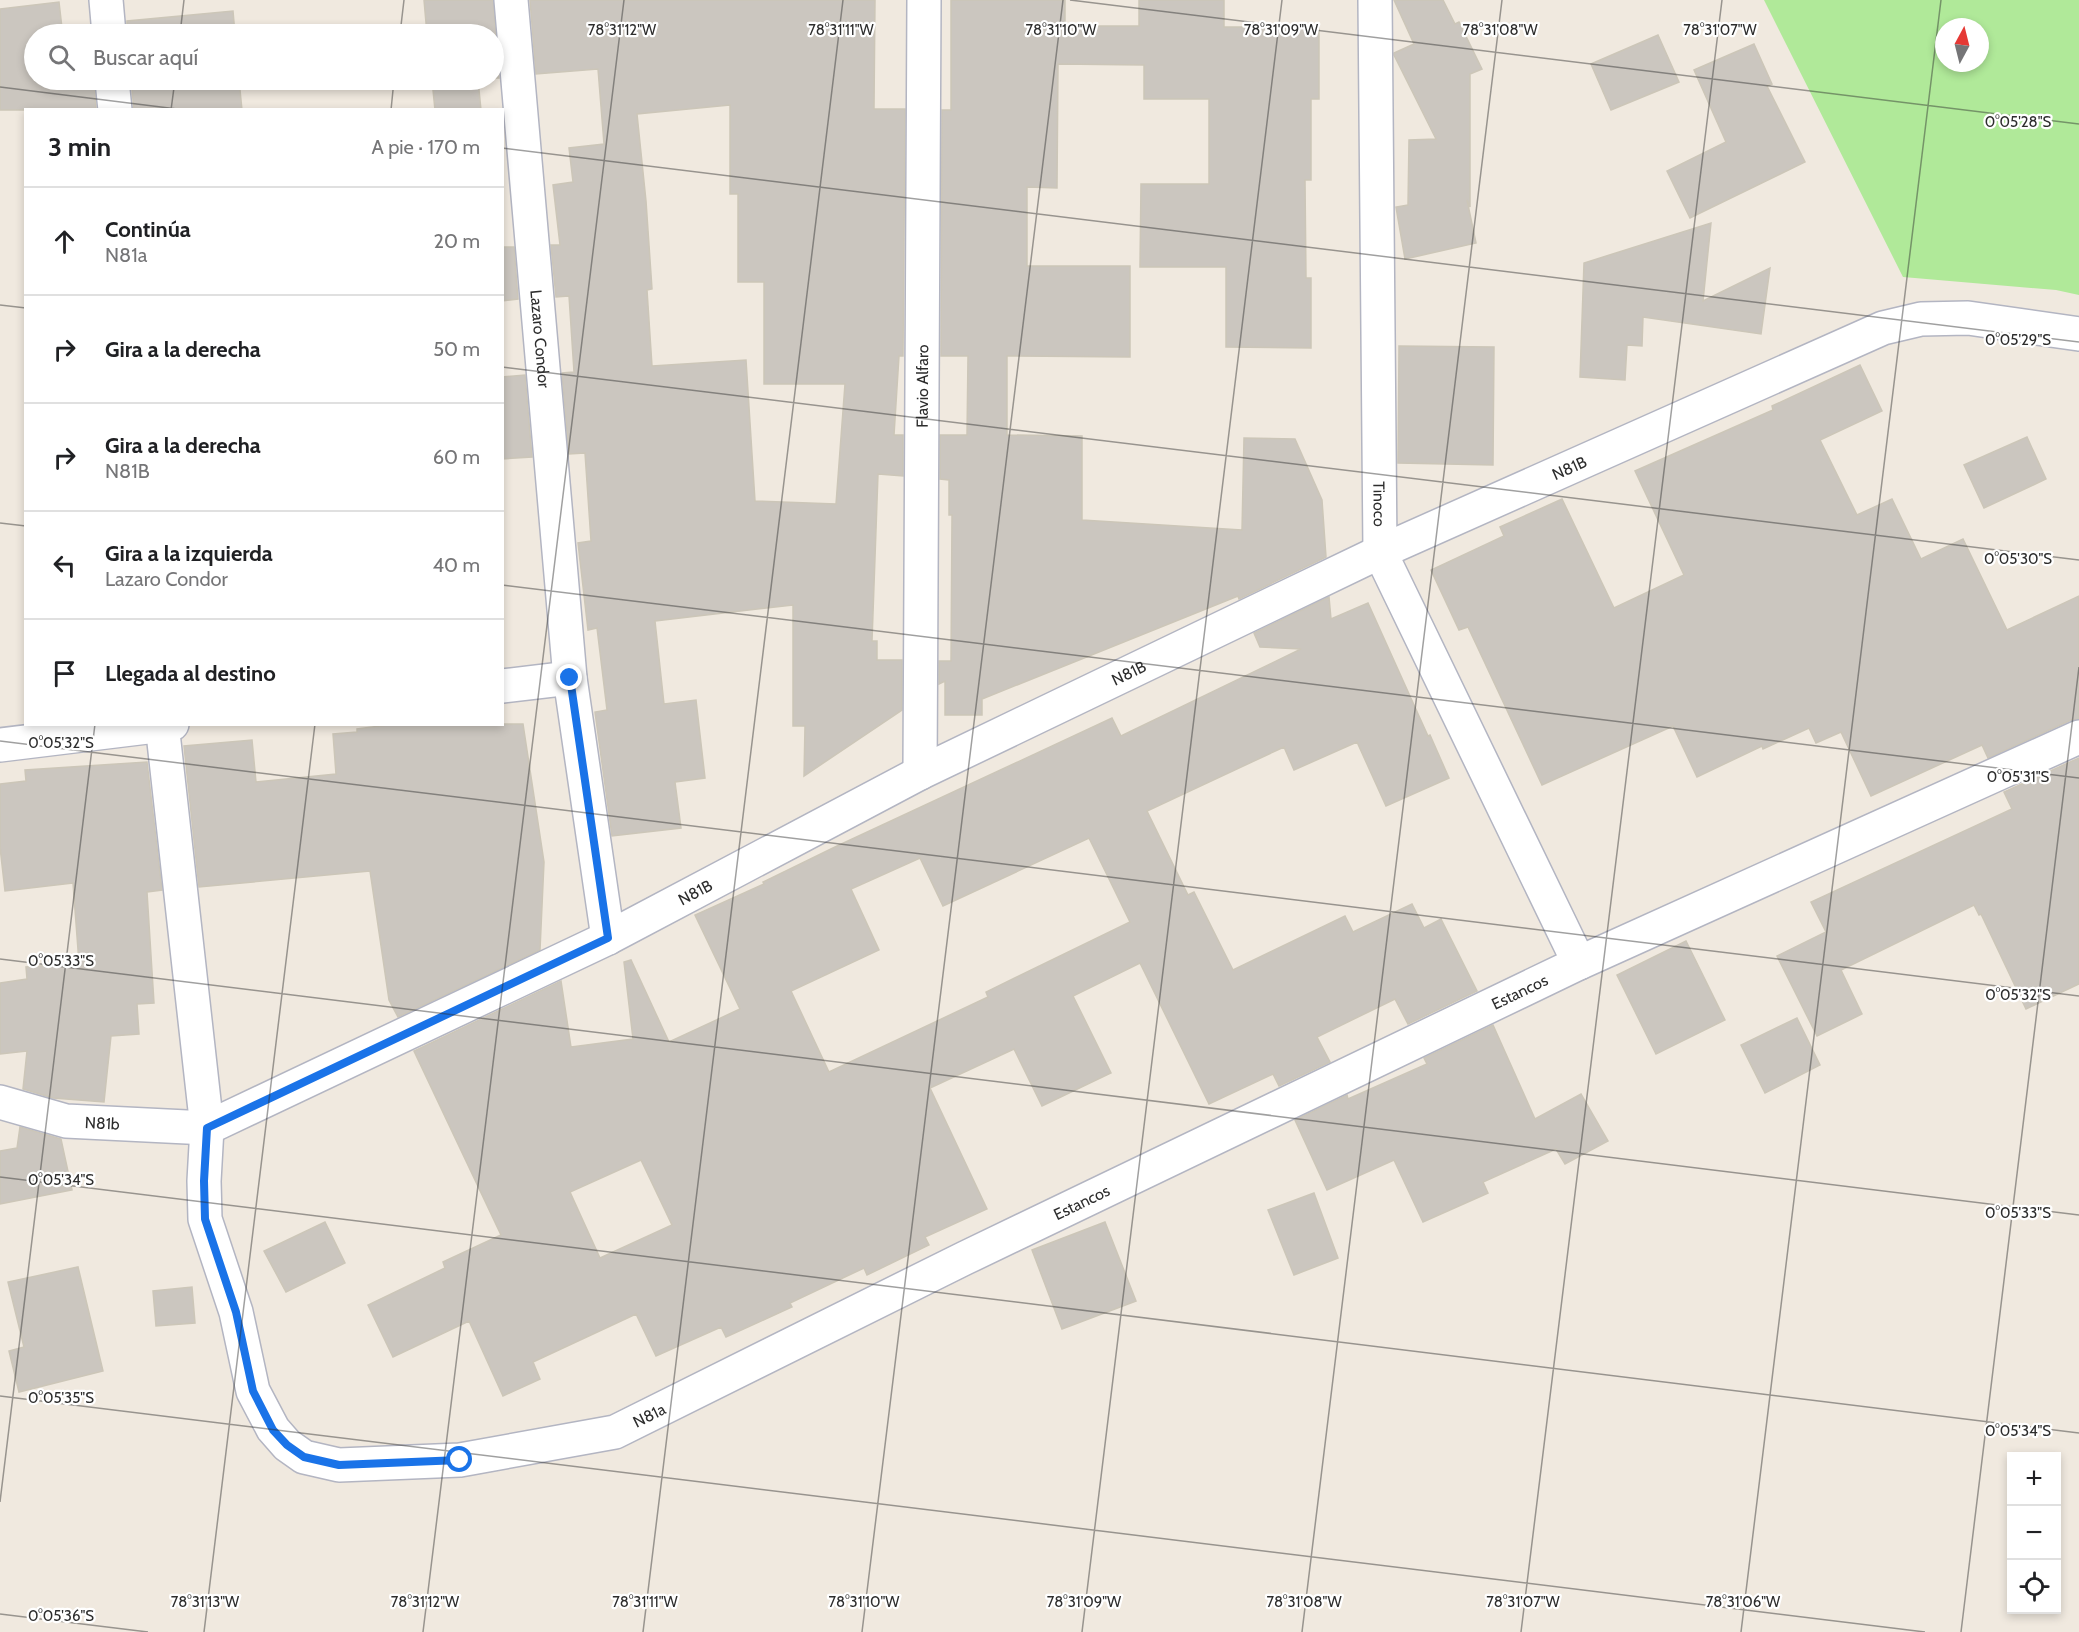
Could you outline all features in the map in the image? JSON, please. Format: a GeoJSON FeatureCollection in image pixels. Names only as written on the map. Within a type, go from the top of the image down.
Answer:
{"type":"FeatureCollection","features":[{"type":"Feature","properties":{"kind":"street"},"geometry":{"type":"LineString","coordinates":[[106,0],[108,24]]}},
{"type":"Feature","properties":{"kind":"street","name":"Lazaro Condor"},"geometry":{"type":"LineString","coordinates":[[511,0],[570,678],[608,938]]}},
{"type":"Feature","properties":{"kind":"street","name":"Flavio Alfaro"},"geometry":{"type":"LineString","coordinates":[[920,773],[924,0]]}},
{"type":"Feature","properties":{"kind":"street","name":"Tinoco"},"geometry":{"type":"LineString","coordinates":[[1376,0],[1380,552],[1579,963]]}},
{"type":"Feature","properties":{"kind":"street"},"geometry":{"type":"LineString","coordinates":[[113,90],[115,108]]}},
{"type":"Feature","properties":{"kind":"street","name":"N81B"},"geometry":{"type":"LineString","coordinates":[[207,1128],[608,938],[920,773],[1380,552],[1883,328],[1921,319],[1968,318],[2079,333]]}},
{"type":"Feature","properties":{"kind":"street"},"geometry":{"type":"LineString","coordinates":[[504,686],[570,678]]}},
{"type":"Feature","properties":{"kind":"street"},"geometry":{"type":"LineString","coordinates":[[0,745],[157,726]]}},
{"type":"Feature","properties":{"kind":"street"},"geometry":{"type":"LineString","coordinates":[[165,726],[207,1128]]}},
{"type":"Feature","properties":{"kind":"street","name":"Estancos"},"geometry":{"type":"LineString","coordinates":[[965,1258],[1579,963],[2079,737]]}},
{"type":"Feature","properties":{"kind":"street","name":"N81b"},"geometry":{"type":"LineString","coordinates":[[0,1102],[66,1121],[207,1128]]}},
{"type":"Feature","properties":{"kind":"street","name":"N81a"},"geometry":{"type":"LineString","coordinates":[[207,1128],[204,1181],[205,1219],[236,1312],[253,1391],[273,1430],[287,1445],[304,1457],[339,1465],[460,1460],[615,1432],[965,1258]]}},
{"type":"Feature","properties":{"kind":"green space"},"geometry":{"type":"Polygon","coordinates":[[[1764,0],[2079,0],[2079,295],[2056,290],[1903,277],[1764,0]]]}},
{"type":"Feature","properties":{"kind":"building"},"geometry":{"type":"Polygon","coordinates":[[[424,0],[493,0],[495,24],[426,24],[424,0]]]}},
{"type":"Feature","properties":{"kind":"building"},"geometry":{"type":"Polygon","coordinates":[[[530,0],[875,0],[874,109],[905,109],[903,356],[899,356],[894,435],[903,435],[903,476],[878,474],[872,641],[877,641],[877,660],[902,660],[902,710],[804,776],[805,726],[793,726],[793,605],[655,621],[664,704],[696,700],[705,778],[675,782],[681,828],[612,836],[595,712],[607,710],[597,628],[588,630],[578,543],[591,541],[585,453],[569,454],[562,373],[574,372],[569,296],[556,297],[551,245],[560,245],[553,185],[573,182],[569,148],[604,144],[598,69],[536,74],[530,0]],[[730,105],[637,114],[652,289],[647,290],[652,366],[746,360],[755,501],[836,504],[845,384],[764,384],[764,282],[738,282],[738,194],[730,194],[730,105]]]}},
{"type":"Feature","properties":{"kind":"building"},"geometry":{"type":"Polygon","coordinates":[[[951,0],[1065,0],[1065,26],[1139,26],[1139,0],[1224,0],[1224,27],[1319,27],[1319,99],[1311,99],[1311,180],[1305,180],[1306,278],[1311,278],[1311,348],[1226,347],[1226,267],[1140,267],[1141,184],[1209,184],[1209,99],[1144,99],[1144,65],[1058,64],[1057,188],[1027,187],[1027,266],[1130,266],[1130,357],[1007,356],[1007,435],[1082,436],[1082,520],[1242,530],[1244,438],[1295,439],[1322,500],[1326,557],[1239,599],[1238,596],[982,699],[982,715],[945,715],[945,681],[939,684],[939,661],[951,661],[952,515],[949,515],[949,480],[940,479],[940,435],[967,435],[968,356],[941,356],[942,110],[951,110],[951,0]]]}},
{"type":"Feature","properties":{"kind":"building"},"geometry":{"type":"Polygon","coordinates":[[[1394,0],[1443,0],[1455,24],[1459,22],[1482,69],[1470,74],[1470,207],[1467,200],[1476,243],[1405,259],[1396,207],[1408,205],[1409,140],[1436,139],[1394,55],[1414,44],[1394,0]]]}},
{"type":"Feature","properties":{"kind":"building"},"geometry":{"type":"Polygon","coordinates":[[[59,2],[62,24],[24,24],[24,90],[95,90],[96,108],[0,110],[0,9],[59,2]]]}},
{"type":"Feature","properties":{"kind":"building"},"geometry":{"type":"Polygon","coordinates":[[[233,11],[234,24],[127,24],[127,21],[233,11]]]}},
{"type":"Feature","properties":{"kind":"building"},"geometry":{"type":"Polygon","coordinates":[[[1658,35],[1679,82],[1611,110],[1591,64],[1658,35]]]}},
{"type":"Feature","properties":{"kind":"building"},"geometry":{"type":"Polygon","coordinates":[[[1754,44],[1772,84],[1767,86],[1805,162],[1690,218],[1667,171],[1726,142],[1694,70],[1754,44]]]}},
{"type":"Feature","properties":{"kind":"building"},"geometry":{"type":"Polygon","coordinates":[[[132,90],[240,90],[242,108],[134,108],[132,90]]]}},
{"type":"Feature","properties":{"kind":"building"},"geometry":{"type":"Polygon","coordinates":[[[433,90],[479,90],[481,108],[435,108],[433,90]]]}},
{"type":"Feature","properties":{"kind":"building"},"geometry":{"type":"Polygon","coordinates":[[[1711,223],[1703,301],[1770,268],[1761,334],[1643,317],[1642,346],[1627,345],[1625,380],[1580,377],[1584,263],[1711,223]]]}},
{"type":"Feature","properties":{"kind":"building"},"geometry":{"type":"Polygon","coordinates":[[[504,247],[514,247],[518,299],[504,301],[504,247]]]}},
{"type":"Feature","properties":{"kind":"building"},"geometry":{"type":"Polygon","coordinates":[[[1399,346],[1494,347],[1493,465],[1398,463],[1399,346]]]}},
{"type":"Feature","properties":{"kind":"building"},"geometry":{"type":"Polygon","coordinates":[[[1860,365],[1882,411],[1820,440],[1857,515],[1892,499],[1921,559],[1963,539],[2007,630],[2079,596],[2079,719],[2071,720],[1988,758],[1982,745],[1871,796],[1841,732],[1816,743],[1809,728],[1763,749],[1762,746],[1697,777],[1673,726],[1542,785],[1468,627],[1459,630],[1431,570],[1504,536],[1500,527],[1562,499],[1614,608],[1684,575],[1635,471],[1773,410],[1772,406],[1860,365]]]}},
{"type":"Feature","properties":{"kind":"building"},"geometry":{"type":"Polygon","coordinates":[[[525,375],[532,457],[504,459],[504,377],[525,375]]]}},
{"type":"Feature","properties":{"kind":"building"},"geometry":{"type":"Polygon","coordinates":[[[2027,437],[2046,479],[1984,508],[1964,465],[2027,437]]]}},
{"type":"Feature","properties":{"kind":"building"},"geometry":{"type":"Polygon","coordinates":[[[1329,597],[1331,619],[1368,603],[1449,778],[1386,806],[1357,742],[1294,770],[1284,747],[1147,811],[1188,895],[1194,892],[1233,970],[1345,916],[1353,932],[1412,904],[1424,928],[1441,919],[1477,991],[1408,1024],[1395,999],[1317,1037],[1330,1062],[1279,1086],[1273,1074],[1209,1104],[1140,963],[1073,996],[1111,1073],[1042,1106],[1014,1049],[930,1088],[987,1209],[925,1237],[929,1245],[867,1275],[864,1268],[790,1303],[792,1307],[726,1337],[721,1327],[656,1356],[636,1314],[533,1362],[540,1379],[503,1396],[469,1321],[393,1357],[368,1305],[445,1268],[443,1262],[501,1235],[414,1051],[561,981],[571,1047],[633,1039],[624,962],[631,960],[669,1042],[740,1009],[695,915],[1112,718],[1121,736],[1301,649],[1260,647],[1254,633],[1329,597]],[[1089,838],[943,906],[920,858],[851,889],[879,950],[791,991],[829,1072],[988,997],[986,992],[1130,922],[1089,838]],[[641,1160],[570,1192],[600,1258],[672,1225],[641,1160]]]}},
{"type":"Feature","properties":{"kind":"building"},"geometry":{"type":"Polygon","coordinates":[[[523,724],[544,862],[540,950],[398,1017],[389,1000],[370,871],[199,887],[184,746],[252,740],[256,782],[336,774],[333,734],[357,732],[357,729],[380,726],[523,724]]]}},
{"type":"Feature","properties":{"kind":"building"},"geometry":{"type":"Polygon","coordinates":[[[2079,758],[2079,984],[2026,1009],[1981,914],[1979,915],[1974,905],[1841,970],[1862,1014],[1817,1036],[1777,956],[1826,932],[1811,902],[2012,809],[2004,792],[2079,758]]]}},
{"type":"Feature","properties":{"kind":"building"},"geometry":{"type":"Polygon","coordinates":[[[147,762],[162,890],[147,892],[154,1003],[137,1004],[139,1034],[111,1036],[104,1102],[53,1098],[23,1089],[27,1051],[0,1054],[0,983],[27,979],[26,967],[79,963],[73,883],[5,891],[0,847],[0,784],[26,781],[25,770],[147,762]]]}},
{"type":"Feature","properties":{"kind":"building"},"geometry":{"type":"Polygon","coordinates":[[[1686,941],[1725,1020],[1656,1054],[1617,975],[1686,941]]]}},
{"type":"Feature","properties":{"kind":"building"},"geometry":{"type":"Polygon","coordinates":[[[1797,1018],[1820,1065],[1765,1093],[1741,1045],[1797,1018]]]}},
{"type":"Feature","properties":{"kind":"building"},"geometry":{"type":"Polygon","coordinates":[[[1493,1025],[1535,1119],[1581,1094],[1608,1141],[1565,1164],[1556,1149],[1483,1182],[1488,1193],[1423,1222],[1394,1160],[1327,1190],[1295,1120],[1347,1095],[1348,1099],[1427,1064],[1424,1058],[1493,1025]]]}},
{"type":"Feature","properties":{"kind":"building"},"geometry":{"type":"Polygon","coordinates":[[[20,1127],[61,1139],[72,1190],[0,1204],[0,1151],[17,1148],[20,1127]]]}},
{"type":"Feature","properties":{"kind":"building"},"geometry":{"type":"Polygon","coordinates":[[[1314,1193],[1338,1258],[1294,1275],[1268,1210],[1314,1193]]]}},
{"type":"Feature","properties":{"kind":"building"},"geometry":{"type":"Polygon","coordinates":[[[325,1222],[345,1263],[286,1292],[264,1251],[325,1222]]]}},
{"type":"Feature","properties":{"kind":"building"},"geometry":{"type":"Polygon","coordinates":[[[1105,1222],[1136,1301],[1062,1329],[1032,1250],[1105,1222]]]}},
{"type":"Feature","properties":{"kind":"building"},"geometry":{"type":"Polygon","coordinates":[[[78,1267],[103,1371],[19,1392],[9,1351],[24,1347],[8,1282],[78,1267]]]}},
{"type":"Feature","properties":{"kind":"building"},"geometry":{"type":"Polygon","coordinates":[[[192,1287],[195,1323],[156,1326],[153,1291],[192,1287]]]}},
{"type":"Feature","properties":{"kind":"route"},"geometry":{"type":"LineString","coordinates":[[460,1460],[339,1465],[304,1457],[287,1445],[273,1430],[253,1391],[236,1312],[205,1219],[204,1181],[207,1128],[608,938],[570,678]]}}]}
